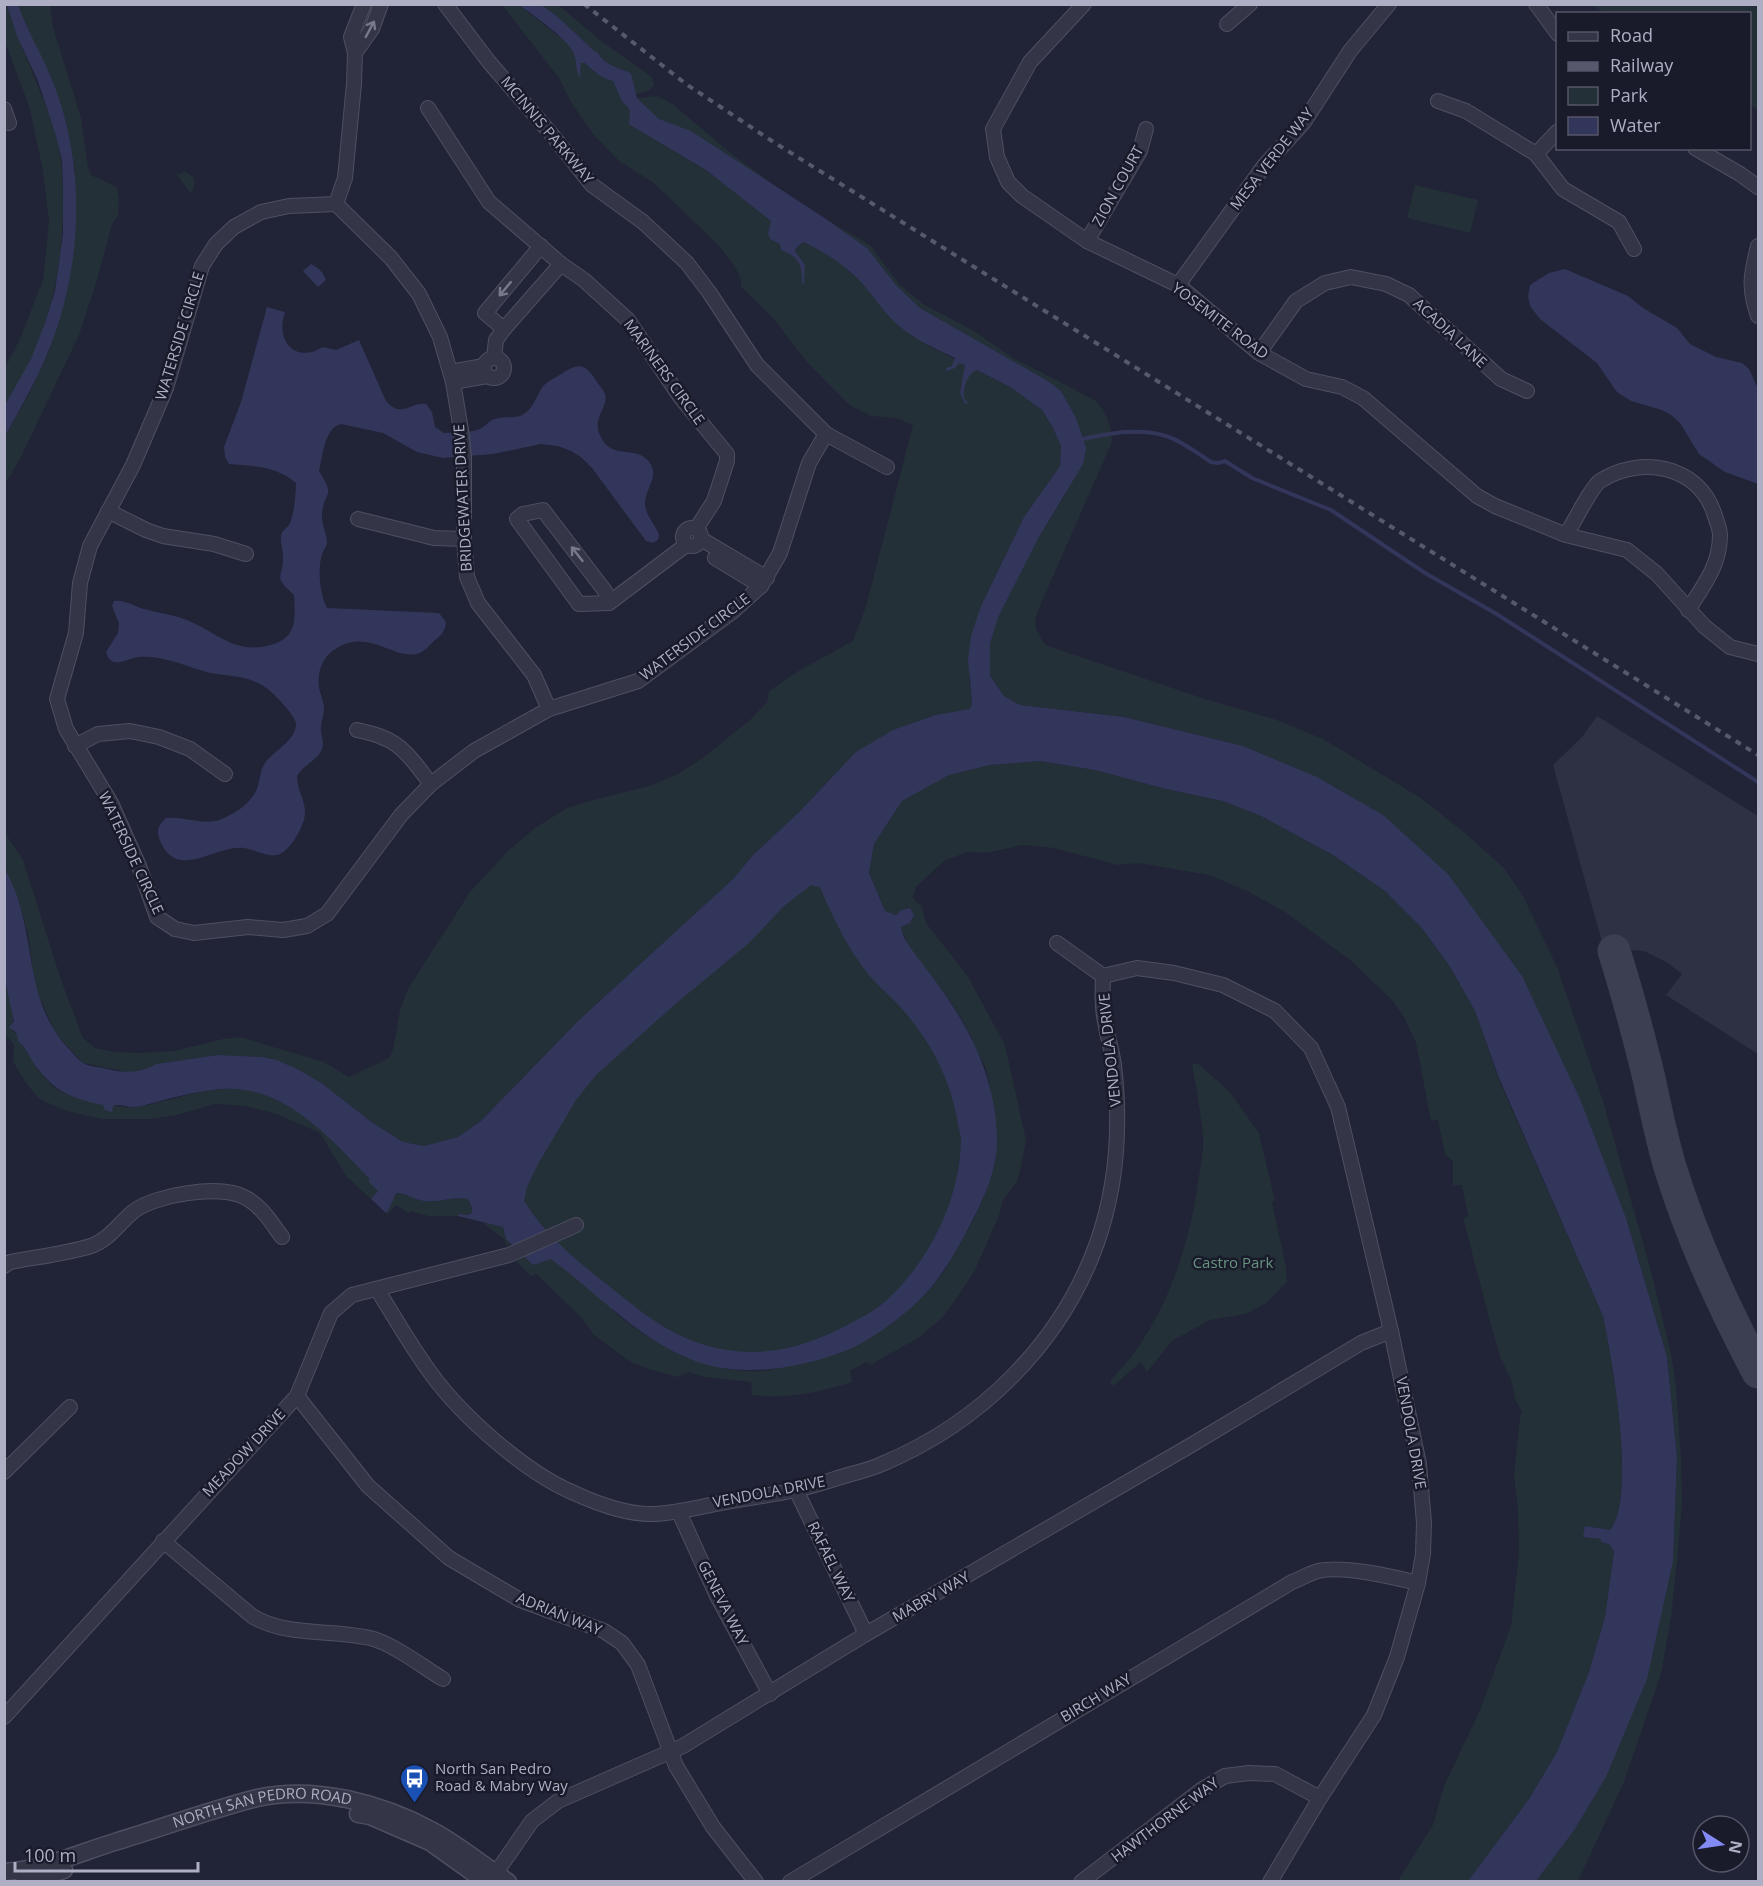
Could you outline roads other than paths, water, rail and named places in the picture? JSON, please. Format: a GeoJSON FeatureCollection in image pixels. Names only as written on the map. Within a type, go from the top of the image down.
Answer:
{"type":"FeatureCollection","features":[{"type":"Feature","properties":{"kind":"street"},"geometry":{"type":"LineString","coordinates":[[336,204],[345,178],[355,52],[351,37],[364,4]]}},
{"type":"Feature","properties":{"kind":"street"},"geometry":{"type":"LineString","coordinates":[[355,52],[372,29],[381,4]]}},
{"type":"Feature","properties":{"kind":"street","name":"MCINNIS PARKWAY"},"geometry":{"type":"LineString","coordinates":[[445,4],[489,62],[592,185],[643,222],[687,263],[758,365],[826,434],[887,467]]}},
{"type":"Feature","properties":{"kind":"street","name":"YOSEMITE ROAD"},"geometry":{"type":"LineString","coordinates":[[1084,4],[1030,62],[993,129],[997,157],[1008,182],[1022,196],[1087,241],[1178,285],[1259,353],[1306,379],[1342,387],[1363,398],[1477,496],[1495,506],[1566,535],[1627,550],[1657,574],[1704,626],[1730,647],[1758,654]]}},
{"type":"Feature","properties":{"kind":"street"},"geometry":{"type":"LineString","coordinates":[[1227,24],[1250,4]]}},
{"type":"Feature","properties":{"kind":"street","name":"MESA VERDE WAY"},"geometry":{"type":"LineString","coordinates":[[1178,285],[1264,166],[1299,129],[1350,51],[1389,4]]}},
{"type":"Feature","properties":{"kind":"street"},"geometry":{"type":"LineString","coordinates":[[1536,4],[1556,33]]}},
{"type":"Feature","properties":{"kind":"street"},"geometry":{"type":"LineString","coordinates":[[1438,101],[1466,111],[1536,154],[1563,189],[1619,222],[1634,249]]}},
{"type":"Feature","properties":{"kind":"street","name":"MARINERS CIRCLE"},"geometry":{"type":"LineString","coordinates":[[428,108],[489,202],[561,264],[584,280],[628,320],[681,398],[727,454],[727,461],[714,501],[695,540],[609,603]]}},
{"type":"Feature","properties":{"kind":"street"},"geometry":{"type":"LineString","coordinates":[[4,109],[9,123]]}},
{"type":"Feature","properties":{"kind":"street","name":"ZION COURT"},"geometry":{"type":"LineString","coordinates":[[1087,241],[1140,151],[1146,129]]}},
{"type":"Feature","properties":{"kind":"street"},"geometry":{"type":"LineString","coordinates":[[1536,154],[1556,132]]}},
{"type":"Feature","properties":{"kind":"street"},"geometry":{"type":"LineString","coordinates":[[1698,150],[1758,187]]}},
{"type":"Feature","properties":{"kind":"street","name":"WATERSIDE CIRCLE"},"geometry":{"type":"LineString","coordinates":[[336,204],[289,206],[261,212],[234,226],[216,244],[202,266],[166,388],[133,465],[90,546],[83,569],[76,633],[57,699],[66,729],[111,803],[139,866],[157,916],[175,929],[194,933],[248,927],[284,930],[307,926],[317,921],[327,914],[401,815],[431,784],[474,751],[549,709],[638,681],[732,612],[764,582],[780,553],[810,463],[826,434]]}},
{"type":"Feature","properties":{"kind":"street","name":"BRIDGEWATER DRIVE"},"geometry":{"type":"LineString","coordinates":[[336,204],[391,258],[419,294],[440,337],[462,430],[467,577],[478,603],[534,675],[549,709]]}},
{"type":"Feature","properties":{"kind":"street"},"geometry":{"type":"LineString","coordinates":[[504,329],[485,313],[541,246]]}},
{"type":"Feature","properties":{"kind":"street"},"geometry":{"type":"LineString","coordinates":[[1758,246],[1751,276],[1752,298],[1758,316]]}},
{"type":"Feature","properties":{"kind":"street"},"geometry":{"type":"LineString","coordinates":[[451,377],[488,366],[496,340],[561,264]]}},
{"type":"Feature","properties":{"kind":"street","name":"ACADIA LANE"},"geometry":{"type":"LineString","coordinates":[[1259,353],[1296,301],[1325,283],[1351,277],[1386,284],[1409,295],[1501,379],[1527,391]]}},
{"type":"Feature","properties":{"kind":"street"},"geometry":{"type":"LineString","coordinates":[[1566,535],[1598,482],[1623,470],[1649,466],[1672,471],[1694,481],[1710,500],[1720,534],[1715,567],[1688,609]]}},
{"type":"Feature","properties":{"kind":"street"},"geometry":{"type":"LineString","coordinates":[[543,510],[604,591],[609,603],[579,604],[517,519],[522,514],[543,510]]}},
{"type":"Feature","properties":{"kind":"street"},"geometry":{"type":"LineString","coordinates":[[108,511],[163,536],[214,544],[246,554]]}},
{"type":"Feature","properties":{"kind":"street"},"geometry":{"type":"LineString","coordinates":[[358,519],[434,538],[464,539]]}},
{"type":"Feature","properties":{"kind":"street"},"geometry":{"type":"LineString","coordinates":[[695,540],[764,582]]}},
{"type":"Feature","properties":{"kind":"street"},"geometry":{"type":"LineString","coordinates":[[357,730],[386,738],[399,747],[431,784]]}},
{"type":"Feature","properties":{"kind":"street"},"geometry":{"type":"LineString","coordinates":[[75,746],[98,734],[130,731],[159,737],[190,749],[225,774]]}},
{"type":"Feature","properties":{"kind":"street","name":"VENDOLA DRIVE"},"geometry":{"type":"LineString","coordinates":[[1057,943],[1103,976],[1137,968],[1174,973],[1223,985],[1275,1011],[1311,1048],[1338,1107],[1392,1331],[1419,1464],[1424,1522],[1423,1554],[1418,1583],[1397,1657],[1374,1715],[1270,1881]]}},
{"type":"Feature","properties":{"kind":"street","name":"VENDOLA DRIVE"},"geometry":{"type":"LineString","coordinates":[[377,1289],[432,1376],[469,1417],[524,1464],[572,1493],[629,1512],[653,1514],[679,1512],[700,1506],[796,1490],[880,1466],[923,1445],[980,1407],[1026,1363],[1056,1323],[1078,1286],[1097,1243],[1113,1175],[1118,1124],[1114,1064],[1103,1008],[1103,976]]}},
{"type":"Feature","properties":{"kind":"street"},"geometry":{"type":"LineString","coordinates":[[4,1249],[7,1264],[92,1246],[111,1236],[134,1211],[143,1206],[202,1190],[244,1196],[264,1212],[282,1237]]}},
{"type":"Feature","properties":{"kind":"street","name":"MEADOW DRIVE"},"geometry":{"type":"LineString","coordinates":[[4,1717],[297,1396],[331,1313],[352,1295],[509,1255],[576,1225]]}},
{"type":"Feature","properties":{"kind":"street","name":"MABRY WAY"},"geometry":{"type":"LineString","coordinates":[[495,1879],[532,1821],[558,1801],[671,1752],[866,1634],[1193,1444],[1361,1342],[1392,1331]]}},
{"type":"Feature","properties":{"kind":"street","name":"ADRIAN WAY"},"geometry":{"type":"LineString","coordinates":[[297,1396],[368,1486],[449,1558],[520,1600],[603,1631],[622,1643],[638,1665],[676,1766],[713,1827],[756,1881]]}},
{"type":"Feature","properties":{"kind":"street"},"geometry":{"type":"LineString","coordinates":[[4,1472],[70,1407]]}},
{"type":"Feature","properties":{"kind":"street","name":"RAFAEL WAY"},"geometry":{"type":"LineString","coordinates":[[796,1490],[866,1634]]}},
{"type":"Feature","properties":{"kind":"street","name":"GENEVA WAY"},"geometry":{"type":"LineString","coordinates":[[679,1512],[717,1596],[770,1694]]}},
{"type":"Feature","properties":{"kind":"street"},"geometry":{"type":"LineString","coordinates":[[163,1541],[252,1617],[266,1625],[374,1639],[443,1679]]}},
{"type":"Feature","properties":{"kind":"street","name":"BIRCH WAY"},"geometry":{"type":"LineString","coordinates":[[790,1881],[1292,1582],[1319,1571],[1341,1570],[1418,1583]]}},
{"type":"Feature","properties":{"kind":"street","name":"HAWTHORNE WAY"},"geometry":{"type":"LineString","coordinates":[[1082,1881],[1202,1790],[1225,1776],[1249,1773],[1275,1774],[1320,1798]]}},
{"type":"Feature","properties":{"kind":"street","name":"NORTH SAN PEDRO ROAD"},"geometry":{"type":"LineString","coordinates":[[4,1872],[51,1862],[259,1798],[304,1794],[338,1798],[374,1806],[408,1818],[435,1832],[495,1879]]}},
{"type":"Feature","properties":{"kind":"street","name":"NORTH SAN PEDRO ROAD"},"geometry":{"type":"LineString","coordinates":[[24,1881],[261,1809],[303,1805],[370,1816],[430,1842],[495,1879]]}},
{"type":"Feature","properties":{"kind":"water"},"geometry":{"type":"Polygon","coordinates":[[[18,4],[53,81],[64,114],[72,154],[76,210],[72,266],[59,321],[40,370],[5,436],[5,405],[31,359],[45,323],[55,291],[63,234],[62,160],[38,81],[17,36],[7,5],[18,4]]]}},
{"type":"Feature","properties":{"kind":"water"},"geometry":{"type":"Polygon","coordinates":[[[519,5],[541,5],[557,16],[604,60],[612,66],[631,73],[637,98],[659,119],[691,131],[867,248],[896,285],[920,308],[1048,381],[1061,391],[1076,418],[1086,448],[1083,464],[1039,537],[998,617],[990,644],[990,676],[1004,696],[1020,705],[1124,717],[1243,746],[1317,777],[1383,815],[1448,874],[1522,976],[1580,1099],[1626,1218],[1667,1357],[1677,1457],[1673,1561],[1647,1679],[1606,1777],[1575,1829],[1536,1881],[1468,1881],[1529,1799],[1557,1752],[1589,1672],[1605,1617],[1614,1552],[1609,1544],[1601,1542],[1601,1539],[1583,1537],[1585,1526],[1610,1530],[1618,1513],[1622,1488],[1620,1426],[1607,1336],[1603,1316],[1499,1078],[1475,1011],[1449,965],[1421,927],[1385,891],[1333,855],[1261,816],[1223,801],[1095,770],[1039,761],[990,765],[949,775],[902,801],[874,844],[869,873],[885,911],[896,915],[901,910],[910,908],[914,915],[910,923],[901,927],[904,938],[955,1009],[981,1060],[995,1115],[997,1147],[993,1171],[976,1214],[964,1236],[945,1268],[922,1297],[889,1325],[854,1347],[808,1363],[788,1367],[728,1369],[690,1359],[670,1350],[634,1327],[551,1259],[533,1265],[506,1239],[503,1227],[458,1216],[458,1214],[472,1213],[468,1199],[424,1201],[396,1193],[386,1213],[371,1199],[378,1191],[369,1182],[369,1178],[338,1146],[304,1116],[265,1095],[244,1090],[212,1090],[187,1094],[140,1107],[116,1105],[113,1106],[112,1112],[105,1110],[103,1105],[72,1096],[49,1082],[18,1041],[16,1032],[8,1028],[14,1022],[5,980],[4,868],[15,890],[22,913],[36,984],[43,1006],[53,1028],[68,1048],[85,1064],[126,1072],[145,1069],[156,1064],[218,1055],[262,1057],[277,1060],[320,1082],[373,1123],[403,1142],[424,1146],[458,1137],[481,1121],[578,1021],[733,879],[752,856],[799,812],[856,752],[893,730],[936,715],[970,709],[972,704],[968,659],[971,636],[981,606],[1024,517],[1060,466],[1061,446],[1042,410],[1012,388],[977,370],[966,382],[964,398],[968,403],[965,404],[960,393],[965,365],[959,363],[955,368],[946,371],[946,368],[952,366],[955,358],[906,331],[883,310],[860,281],[847,269],[826,254],[803,242],[795,251],[805,265],[804,284],[802,283],[799,262],[781,250],[780,244],[770,239],[768,234],[771,221],[706,170],[630,125],[630,110],[622,101],[613,81],[598,74],[585,63],[581,63],[581,78],[569,46],[519,5]],[[811,885],[784,906],[749,943],[673,1006],[596,1075],[576,1100],[538,1164],[527,1187],[524,1201],[563,1247],[642,1312],[677,1334],[722,1349],[760,1352],[797,1346],[833,1332],[878,1307],[888,1299],[920,1262],[941,1224],[955,1183],[961,1138],[954,1103],[944,1074],[930,1047],[913,1022],[868,974],[853,953],[820,887],[811,885]]]}},
{"type":"Feature","properties":{"kind":"water"},"geometry":{"type":"Polygon","coordinates":[[[311,264],[320,270],[326,280],[318,287],[303,271],[311,264]]]}},
{"type":"Feature","properties":{"kind":"water"},"geometry":{"type":"Polygon","coordinates":[[[1565,269],[1628,296],[1643,308],[1677,328],[1690,344],[1716,357],[1742,363],[1749,369],[1758,389],[1758,484],[1725,472],[1699,454],[1680,423],[1671,415],[1631,401],[1617,392],[1597,363],[1540,319],[1530,306],[1528,296],[1530,285],[1549,273],[1565,269]]]}},
{"type":"Feature","properties":{"kind":"water"},"geometry":{"type":"Polygon","coordinates":[[[267,307],[285,312],[283,332],[285,340],[296,351],[313,352],[323,347],[336,350],[359,340],[386,401],[397,409],[426,404],[432,412],[435,427],[444,433],[476,430],[493,420],[522,415],[532,406],[546,383],[574,367],[587,369],[602,388],[606,398],[598,422],[599,433],[604,442],[610,448],[645,457],[650,463],[653,478],[645,507],[659,535],[658,540],[653,543],[646,541],[592,468],[581,457],[558,446],[541,444],[493,454],[443,458],[417,452],[383,433],[341,424],[335,427],[325,443],[319,471],[328,490],[322,517],[327,543],[320,570],[321,590],[327,608],[439,613],[446,622],[445,628],[440,636],[417,654],[398,652],[359,642],[337,648],[325,659],[320,669],[319,681],[324,706],[321,722],[323,746],[317,757],[297,776],[305,812],[299,833],[287,849],[280,854],[271,855],[244,848],[233,848],[186,860],[175,858],[166,851],[158,835],[162,822],[166,818],[217,821],[240,809],[256,792],[265,763],[292,735],[295,730],[295,720],[268,689],[247,679],[211,673],[158,658],[140,657],[120,662],[112,661],[106,652],[118,633],[119,623],[112,606],[114,601],[122,601],[179,617],[227,641],[248,647],[274,644],[291,631],[294,618],[294,595],[280,576],[283,563],[281,538],[292,516],[296,483],[273,470],[229,464],[225,457],[224,447],[241,402],[267,307]]]}},
{"type":"Feature","properties":{"kind":"waterway"},"geometry":{"type":"LineString","coordinates":[[1078,440],[1133,432],[1166,436],[1184,444],[1211,462],[1225,461],[1252,478],[1331,510],[1425,573],[1495,613],[1758,782]]}},
{"type":"Feature","properties":{"kind":"railway"},"geometry":{"type":"LineString","coordinates":[[584,4],[686,84],[775,143],[1758,755]]}},
{"type":"Feature","properties":{"kind":"place","name":"North San Pedro Road & Mabry Way"},"geometry":{"type":"Point","coordinates":[414,1804]}},
{"type":"Feature","properties":{"kind":"park label","name":"Castro Park"},"geometry":{"type":"Point","coordinates":[1233,1263]}}]}
